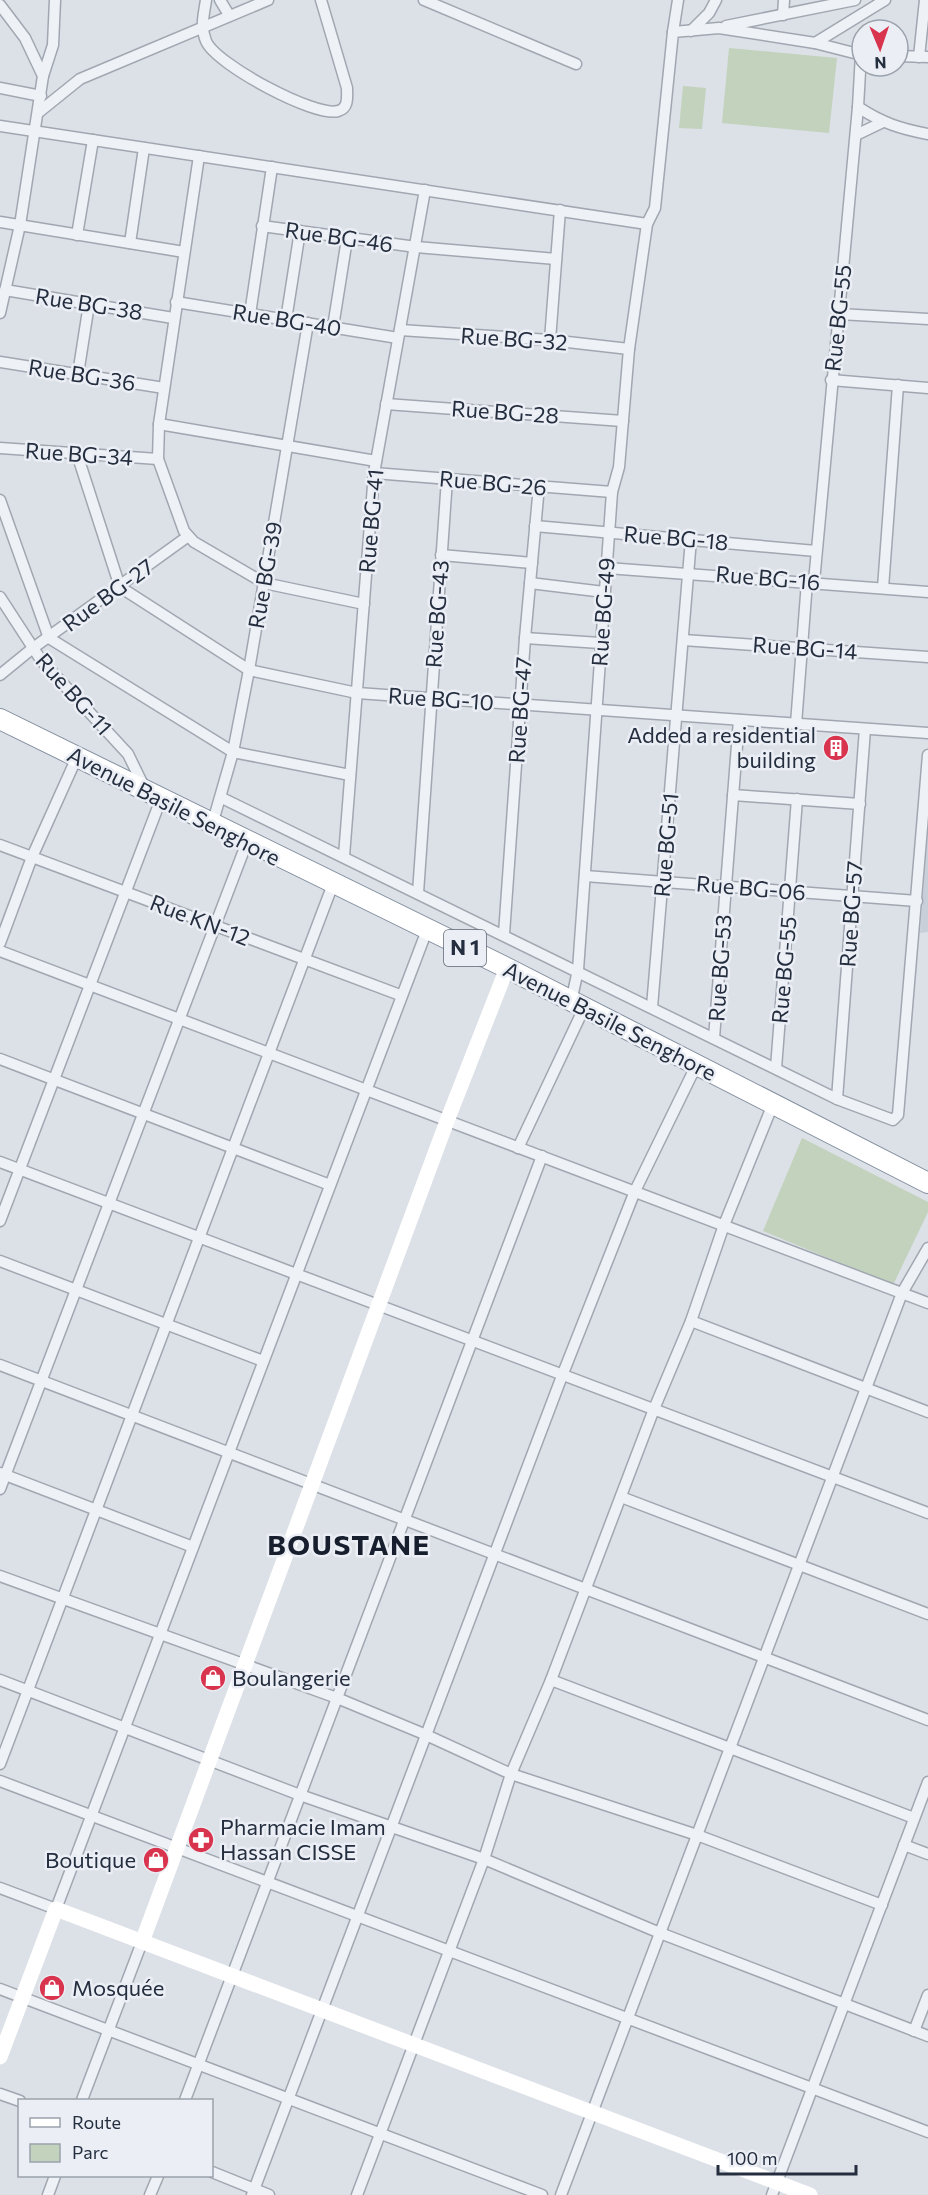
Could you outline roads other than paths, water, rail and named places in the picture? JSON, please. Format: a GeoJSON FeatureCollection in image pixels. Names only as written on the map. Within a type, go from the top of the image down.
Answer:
{"type":"FeatureCollection","features":[{"type":"Feature","properties":{"kind":"highway","name":"Avenue Basile Senghore"},"geometry":{"type":"LineString","coordinates":[[0,719],[507,968],[928,1183]]}},
{"type":"Feature","properties":{"kind":"street"},"geometry":{"type":"LineString","coordinates":[[0,313],[20,225],[43,76],[53,45],[55,0]]}},
{"type":"Feature","properties":{"kind":"street"},"geometry":{"type":"LineString","coordinates":[[206,0],[202,27],[206,43],[216,55],[246,77],[320,110],[335,112],[345,107],[347,88],[321,0]]}},
{"type":"Feature","properties":{"kind":"street"},"geometry":{"type":"LineString","coordinates":[[220,0],[229,15]]}},
{"type":"Feature","properties":{"kind":"street"},"geometry":{"type":"LineString","coordinates":[[39,111],[80,78],[268,0]]}},
{"type":"Feature","properties":{"kind":"street"},"geometry":{"type":"LineString","coordinates":[[424,0],[576,64]]}},
{"type":"Feature","properties":{"kind":"street","name":"Rue BG-49"},"geometry":{"type":"LineString","coordinates":[[518,1148],[577,1005],[612,492],[619,467],[629,349],[647,224],[655,208],[678,0]]}},
{"type":"Feature","properties":{"kind":"street"},"geometry":{"type":"LineString","coordinates":[[690,31],[709,13],[716,0]]}},
{"type":"Feature","properties":{"kind":"street"},"geometry":{"type":"LineString","coordinates":[[783,15],[784,0]]}},
{"type":"Feature","properties":{"kind":"street"},"geometry":{"type":"LineString","coordinates":[[673,33],[719,28],[855,0]]}},
{"type":"Feature","properties":{"kind":"street"},"geometry":{"type":"LineString","coordinates":[[815,43],[885,0]]}},
{"type":"Feature","properties":{"kind":"street"},"geometry":{"type":"LineString","coordinates":[[924,57],[925,0]]}},
{"type":"Feature","properties":{"kind":"street"},"geometry":{"type":"LineString","coordinates":[[0,5],[25,38],[43,76]]}},
{"type":"Feature","properties":{"kind":"street"},"geometry":{"type":"LineString","coordinates":[[719,28],[815,43],[850,51]]}},
{"type":"Feature","properties":{"kind":"street","name":"Rue BG-55"},"geometry":{"type":"LineString","coordinates":[[796,724],[802,648],[816,551],[860,78]]}},
{"type":"Feature","properties":{"kind":"street"},"geometry":{"type":"LineString","coordinates":[[0,88],[41,96]]}},
{"type":"Feature","properties":{"kind":"street"},"geometry":{"type":"LineString","coordinates":[[858,107],[881,123],[909,132],[928,134]]}},
{"type":"Feature","properties":{"kind":"street"},"geometry":{"type":"LineString","coordinates":[[856,135],[881,123]]}},
{"type":"Feature","properties":{"kind":"street"},"geometry":{"type":"LineString","coordinates":[[0,126],[647,224]]}},
{"type":"Feature","properties":{"kind":"street"},"geometry":{"type":"LineString","coordinates":[[77,235],[93,140]]}},
{"type":"Feature","properties":{"kind":"street"},"geometry":{"type":"LineString","coordinates":[[130,243],[144,148]]}},
{"type":"Feature","properties":{"kind":"street"},"geometry":{"type":"LineString","coordinates":[[199,156],[173,318],[159,424],[158,459],[188,537],[264,583],[364,604]]}},
{"type":"Feature","properties":{"kind":"street"},"geometry":{"type":"LineString","coordinates":[[250,314],[272,167]]}},
{"type":"Feature","properties":{"kind":"street","name":"Rue BG-41"},"geometry":{"type":"LineString","coordinates":[[344,856],[374,473],[425,190]]}},
{"type":"Feature","properties":{"kind":"street"},"geometry":{"type":"LineString","coordinates":[[550,340],[560,210]]}},
{"type":"Feature","properties":{"kind":"street"},"geometry":{"type":"LineString","coordinates":[[0,222],[184,252]]}},
{"type":"Feature","properties":{"kind":"street","name":"Rue BG-46"},"geometry":{"type":"LineString","coordinates":[[262,226],[416,247]]}},
{"type":"Feature","properties":{"kind":"street"},"geometry":{"type":"LineString","coordinates":[[286,320],[300,231]]}},
{"type":"Feature","properties":{"kind":"street"},"geometry":{"type":"LineString","coordinates":[[333,327],[347,239]]}},
{"type":"Feature","properties":{"kind":"street"},"geometry":{"type":"LineString","coordinates":[[416,247],[556,259]]}},
{"type":"Feature","properties":{"kind":"street","name":"Rue BG-38"},"geometry":{"type":"LineString","coordinates":[[5,290],[173,318]]}},
{"type":"Feature","properties":{"kind":"street","name":"Rue BG-40"},"geometry":{"type":"LineString","coordinates":[[176,302],[333,327],[399,334]]}},
{"type":"Feature","properties":{"kind":"street"},"geometry":{"type":"LineString","coordinates":[[78,374],[89,304]]}},
{"type":"Feature","properties":{"kind":"street"},"geometry":{"type":"LineString","coordinates":[[839,314],[928,319]]}},
{"type":"Feature","properties":{"kind":"street","name":"Rue BG-39"},"geometry":{"type":"LineString","coordinates":[[212,825],[222,798],[249,670],[308,323]]}},
{"type":"Feature","properties":{"kind":"street","name":"Rue BG-32"},"geometry":{"type":"LineString","coordinates":[[399,334],[550,340],[629,349]]}},
{"type":"Feature","properties":{"kind":"street","name":"Rue BG-36"},"geometry":{"type":"LineString","coordinates":[[0,362],[164,388]]}},
{"type":"Feature","properties":{"kind":"street"},"geometry":{"type":"LineString","coordinates":[[831,380],[928,388]]}},
{"type":"Feature","properties":{"kind":"street"},"geometry":{"type":"LineString","coordinates":[[883,588],[898,385]]}},
{"type":"Feature","properties":{"kind":"street","name":"Rue BG-28"},"geometry":{"type":"LineString","coordinates":[[386,404],[623,421]]}},
{"type":"Feature","properties":{"kind":"street"},"geometry":{"type":"LineString","coordinates":[[159,424],[287,448],[376,461]]}},
{"type":"Feature","properties":{"kind":"street","name":"Rue BG-34"},"geometry":{"type":"LineString","coordinates":[[0,448],[158,459]]}},
{"type":"Feature","properties":{"kind":"street"},"geometry":{"type":"LineString","coordinates":[[77,454],[120,587]]}},
{"type":"Feature","properties":{"kind":"street","name":"Rue BG-26"},"geometry":{"type":"LineString","coordinates":[[374,473],[612,492]]}},
{"type":"Feature","properties":{"kind":"street","name":"Rue BG-43"},"geometry":{"type":"LineString","coordinates":[[418,893],[447,479]]}},
{"type":"Feature","properties":{"kind":"street","name":"Rue BG-47"},"geometry":{"type":"LineString","coordinates":[[504,934],[525,638],[539,486]]}},
{"type":"Feature","properties":{"kind":"street"},"geometry":{"type":"LineString","coordinates":[[0,500],[49,638],[232,752],[350,775]]}},
{"type":"Feature","properties":{"kind":"street","name":"Rue BG-18"},"geometry":{"type":"LineString","coordinates":[[535,526],[816,551]]}},
{"type":"Feature","properties":{"kind":"street","name":"Rue BG-27"},"geometry":{"type":"LineString","coordinates":[[0,675],[33,648],[188,537]]}},
{"type":"Feature","properties":{"kind":"street","name":"Rue BG-51"},"geometry":{"type":"LineString","coordinates":[[652,1007],[691,539]]}},
{"type":"Feature","properties":{"kind":"street"},"geometry":{"type":"LineString","coordinates":[[441,555],[532,562]]}},
{"type":"Feature","properties":{"kind":"street","name":"Rue BG-16"},"geometry":{"type":"LineString","coordinates":[[607,568],[688,572],[928,592]]}},
{"type":"Feature","properties":{"kind":"street"},"geometry":{"type":"LineString","coordinates":[[530,583],[604,592]]}},
{"type":"Feature","properties":{"kind":"street","name":"Rue BG-10"},"geometry":{"type":"LineString","coordinates":[[120,587],[249,670],[357,693],[928,733]]}},
{"type":"Feature","properties":{"kind":"street","name":"Rue BG-11"},"geometry":{"type":"LineString","coordinates":[[0,597],[33,648],[128,754],[154,795]]}},
{"type":"Feature","properties":{"kind":"street"},"geometry":{"type":"LineString","coordinates":[[525,638],[600,642]]}},
{"type":"Feature","properties":{"kind":"street","name":"Rue BG-14"},"geometry":{"type":"LineString","coordinates":[[683,640],[928,657]]}},
{"type":"Feature","properties":{"kind":"street","name":"Rue BG-53"},"geometry":{"type":"LineString","coordinates":[[714,1038],[739,720]]}},
{"type":"Feature","properties":{"kind":"street","name":"Rue BG-57"},"geometry":{"type":"LineString","coordinates":[[837,1098],[866,729]]}},
{"type":"Feature","properties":{"kind":"street"},"geometry":{"type":"LineString","coordinates":[[222,798],[837,1098],[893,1120],[898,1115],[928,755]]}},
{"type":"Feature","properties":{"kind":"street"},"geometry":{"type":"LineString","coordinates":[[0,943],[32,857],[77,757]]}},
{"type":"Feature","properties":{"kind":"street"},"geometry":{"type":"LineString","coordinates":[[0,1221],[124,892],[154,795]]}},
{"type":"Feature","properties":{"kind":"street"},"geometry":{"type":"LineString","coordinates":[[733,795],[860,804]]}},
{"type":"Feature","properties":{"kind":"street","name":"Rue BG-55"},"geometry":{"type":"LineString","coordinates":[[776,1068],[797,800]]}},
{"type":"Feature","properties":{"kind":"street"},"geometry":{"type":"LineString","coordinates":[[0,1489],[3,1474],[41,1381],[247,842]]}},
{"type":"Feature","properties":{"kind":"street","name":"Rue KN-12"},"geometry":{"type":"LineString","coordinates":[[0,845],[400,995]]}},
{"type":"Feature","properties":{"kind":"street","name":"Rue BG-06"},"geometry":{"type":"LineString","coordinates":[[585,876],[663,880],[917,901]]}},
{"type":"Feature","properties":{"kind":"street"},"geometry":{"type":"LineString","coordinates":[[0,1764],[333,884]]}},
{"type":"Feature","properties":{"kind":"street"},"geometry":{"type":"LineString","coordinates":[[0,2057],[400,995],[427,930]]}},
{"type":"Feature","properties":{"kind":"street"},"geometry":{"type":"LineString","coordinates":[[0,951],[928,1303]]}},
{"type":"Feature","properties":{"kind":"street"},"geometry":{"type":"LineString","coordinates":[[82,2099],[380,1306],[447,1121],[507,968]]}},
{"type":"Feature","properties":{"kind":"street"},"geometry":{"type":"LineString","coordinates":[[0,1059],[330,1185]]}},
{"type":"Feature","properties":{"kind":"street"},"geometry":{"type":"LineString","coordinates":[[253,2192],[424,1734],[496,1554],[562,1376],[635,1191],[696,1066]]}},
{"type":"Feature","properties":{"kind":"street"},"geometry":{"type":"LineString","coordinates":[[357,2195],[484,1860],[511,1774],[551,1680],[654,1410],[691,1321],[724,1225],[773,1104]]}},
{"type":"Feature","properties":{"kind":"street"},"geometry":{"type":"LineString","coordinates":[[185,2099],[542,1156]]}},
{"type":"Feature","properties":{"kind":"street"},"geometry":{"type":"LineString","coordinates":[[0,1162],[928,1513]]}},
{"type":"Feature","properties":{"kind":"street"},"geometry":{"type":"LineString","coordinates":[[561,2195],[902,1293],[928,1248]]}},
{"type":"Feature","properties":{"kind":"street"},"geometry":{"type":"LineString","coordinates":[[0,1261],[263,1361]]}},
{"type":"Feature","properties":{"kind":"street"},"geometry":{"type":"LineString","coordinates":[[691,1321],[928,1412]]}},
{"type":"Feature","properties":{"kind":"street"},"geometry":{"type":"LineString","coordinates":[[0,1365],[928,1720]]}},
{"type":"Feature","properties":{"kind":"street"},"geometry":{"type":"LineString","coordinates":[[3,1474],[193,1546]]}},
{"type":"Feature","properties":{"kind":"street"},"geometry":{"type":"LineString","coordinates":[[621,1497],[928,1614]]}},
{"type":"Feature","properties":{"kind":"street"},"geometry":{"type":"LineString","coordinates":[[0,1576],[337,1698],[424,1734],[511,1774],[697,1835],[882,1905]]}},
{"type":"Feature","properties":{"kind":"street"},"geometry":{"type":"LineString","coordinates":[[0,1680],[300,1795],[484,1860],[660,1933],[928,2036]]}},
{"type":"Feature","properties":{"kind":"street"},"geometry":{"type":"LineString","coordinates":[[551,1680],[914,1818]]}},
{"type":"Feature","properties":{"kind":"street"},"geometry":{"type":"LineString","coordinates":[[0,1781],[356,1918],[928,2132]]}},
{"type":"Feature","properties":{"kind":"street"},"geometry":{"type":"LineString","coordinates":[[774,2189],[928,1782]]}},
{"type":"Feature","properties":{"kind":"street"},"geometry":{"type":"LineString","coordinates":[[904,1845],[928,1854]]}},
{"type":"Feature","properties":{"kind":"street"},"geometry":{"type":"LineString","coordinates":[[0,1888],[592,2112],[774,2189],[810,2195]]}},
{"type":"Feature","properties":{"kind":"street"},"geometry":{"type":"LineString","coordinates":[[0,1989],[542,2195]]}},
{"type":"Feature","properties":{"kind":"street"},"geometry":{"type":"LineString","coordinates":[[914,2031],[928,1995]]}},
{"type":"Feature","properties":{"kind":"street"},"geometry":{"type":"LineString","coordinates":[[0,2094],[18,2100]]}},
{"type":"Feature","properties":{"kind":"street"},"geometry":{"type":"LineString","coordinates":[[213,2172],[253,2192],[269,2195]]}},
{"type":"Feature","properties":{"kind":"street"},"geometry":{"type":"LineString","coordinates":[[48,2195],[54,2177]]}},
{"type":"Feature","properties":{"kind":"street"},"geometry":{"type":"LineString","coordinates":[[150,2195],[157,2177]]}},
{"type":"Feature","properties":{"kind":"place","name":"Added a residential building"},"geometry":{"type":"Point","coordinates":[836,748]}},
{"type":"Feature","properties":{"kind":"place","name":"Boulangerie"},"geometry":{"type":"Point","coordinates":[213,1678]}},
{"type":"Feature","properties":{"kind":"place","name":"Pharmacie Imam Hassan CISSE"},"geometry":{"type":"Point","coordinates":[201,1840]}},
{"type":"Feature","properties":{"kind":"place","name":"Boutique"},"geometry":{"type":"Point","coordinates":[156,1860]}},
{"type":"Feature","properties":{"kind":"place","name":"Mosquée"},"geometry":{"type":"Point","coordinates":[52,1988]}},
{"type":"Feature","properties":{"kind":"district","name":"BOUSTANE"},"geometry":{"type":"Point","coordinates":[349,1545]}}]}
